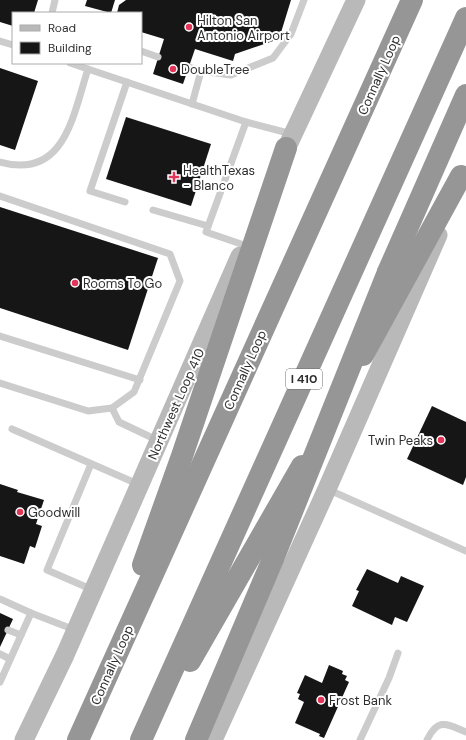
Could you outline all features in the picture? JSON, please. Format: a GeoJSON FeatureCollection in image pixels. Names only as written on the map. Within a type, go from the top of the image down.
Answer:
{"type":"FeatureCollection","features":[{"type":"Feature","properties":{"kind":"highway","name":"Connally Loop"},"geometry":{"type":"LineString","coordinates":[[78,740],[412,0]]}},
{"type":"Feature","properties":{"kind":"highway","name":"I 410"},"geometry":{"type":"LineString","coordinates":[[142,740],[466,18]]}},
{"type":"Feature","properties":{"kind":"highway"},"geometry":{"type":"LineString","coordinates":[[196,740],[273,559],[388,272],[466,95]]}},
{"type":"Feature","properties":{"kind":"highway"},"geometry":{"type":"LineString","coordinates":[[87,720],[182,456],[289,141]]}},
{"type":"Feature","properties":{"kind":"highway"},"geometry":{"type":"LineString","coordinates":[[142,740],[279,509],[463,170]]}},
{"type":"Feature","properties":{"kind":"main road","name":"Northwest Loop 410"},"geometry":{"type":"LineString","coordinates":[[325,67],[349,0]]}},
{"type":"Feature","properties":{"kind":"main road","name":"Northwest Loop 410"},"geometry":{"type":"LineString","coordinates":[[24,740],[140,485],[289,141],[356,0]]}},
{"type":"Feature","properties":{"kind":"main road"},"geometry":{"type":"LineString","coordinates":[[213,740],[327,489],[427,262],[463,170]]}},
{"type":"Feature","properties":{"kind":"lane"},"geometry":{"type":"LineString","coordinates":[[52,12],[55,0]]}},
{"type":"Feature","properties":{"kind":"lane"},"geometry":{"type":"LineString","coordinates":[[189,67],[201,71],[231,75],[273,58],[291,34],[304,0]]}},
{"type":"Feature","properties":{"kind":"lane"},"geometry":{"type":"LineString","coordinates":[[0,41],[12,45]]}},
{"type":"Feature","properties":{"kind":"lane"},"geometry":{"type":"LineString","coordinates":[[142,51],[158,57]]}},
{"type":"Feature","properties":{"kind":"lane"},"geometry":{"type":"LineString","coordinates":[[73,64],[246,122],[289,141]]}},
{"type":"Feature","properties":{"kind":"lane"},"geometry":{"type":"LineString","coordinates":[[0,162],[16,166],[39,163],[58,148],[66,135],[88,69]]}},
{"type":"Feature","properties":{"kind":"lane"},"geometry":{"type":"LineString","coordinates":[[192,104],[201,71]]}},
{"type":"Feature","properties":{"kind":"lane"},"geometry":{"type":"LineString","coordinates":[[125,202],[90,191],[127,82]]}},
{"type":"Feature","properties":{"kind":"lane"},"geometry":{"type":"LineString","coordinates":[[244,245],[206,232],[246,122]]}},
{"type":"Feature","properties":{"kind":"lane"},"geometry":{"type":"LineString","coordinates":[[0,196],[170,254],[180,281],[134,392],[112,408],[88,411],[0,383]]}},
{"type":"Feature","properties":{"kind":"lane"},"geometry":{"type":"LineString","coordinates":[[153,210],[208,226]]}},
{"type":"Feature","properties":{"kind":"lane"},"geometry":{"type":"LineString","coordinates":[[0,336],[140,380]]}},
{"type":"Feature","properties":{"kind":"lane"},"geometry":{"type":"LineString","coordinates":[[112,408],[119,422],[159,441]]}},
{"type":"Feature","properties":{"kind":"lane"},"geometry":{"type":"LineString","coordinates":[[12,429],[140,485]]}},
{"type":"Feature","properties":{"kind":"lane"},"geometry":{"type":"LineString","coordinates":[[91,464],[48,570],[93,590]]}},
{"type":"Feature","properties":{"kind":"lane"},"geometry":{"type":"LineString","coordinates":[[327,489],[466,551]]}},
{"type":"Feature","properties":{"kind":"lane"},"geometry":{"type":"LineString","coordinates":[[0,599],[75,630]]}},
{"type":"Feature","properties":{"kind":"lane"},"geometry":{"type":"LineString","coordinates":[[0,682],[31,613]]}},
{"type":"Feature","properties":{"kind":"lane"},"geometry":{"type":"LineString","coordinates":[[8,630],[21,635]]}},
{"type":"Feature","properties":{"kind":"lane"},"geometry":{"type":"LineString","coordinates":[[360,740],[389,678],[398,652]]}},
{"type":"Feature","properties":{"kind":"lane"},"geometry":{"type":"LineString","coordinates":[[0,654],[10,658]]}},
{"type":"Feature","properties":{"kind":"lane"},"geometry":{"type":"LineString","coordinates":[[427,740],[434,728],[446,723],[466,732]]}},
{"type":"Feature","properties":{"kind":"building"},"geometry":{"type":"Polygon","coordinates":[[[0,0],[38,0],[34,12],[12,12],[12,26],[0,22],[0,0]]]}},
{"type":"Feature","properties":{"kind":"building"},"geometry":{"type":"Polygon","coordinates":[[[87,0],[115,0],[111,12],[85,6],[87,0]]]}},
{"type":"Feature","properties":{"kind":"building"},"geometry":{"type":"Polygon","coordinates":[[[126,0],[291,0],[279,39],[235,54],[233,61],[195,49],[183,84],[153,74],[164,39],[142,32],[142,12],[117,12],[119,5],[126,0]]]}},
{"type":"Feature","properties":{"kind":"building"},"geometry":{"type":"Polygon","coordinates":[[[0,68],[38,81],[15,150],[0,145],[0,68]]]}},
{"type":"Feature","properties":{"kind":"building"},"geometry":{"type":"Polygon","coordinates":[[[126,117],[211,144],[191,206],[106,179],[126,117]]]}},
{"type":"Feature","properties":{"kind":"building","name":"Rooms To Go"},"geometry":{"type":"Polygon","coordinates":[[[0,207],[158,258],[128,350],[0,308],[0,207]]]}},
{"type":"Feature","properties":{"kind":"building","name":"Twin Peaks"},"geometry":{"type":"Polygon","coordinates":[[[432,406],[466,422],[466,477],[463,485],[407,459],[432,406]]]}},
{"type":"Feature","properties":{"kind":"building","name":"Goodwill"},"geometry":{"type":"Polygon","coordinates":[[[0,484],[18,490],[17,492],[44,500],[36,524],[42,526],[35,548],[30,546],[24,564],[0,556],[0,484]]]}},
{"type":"Feature","properties":{"kind":"building"},"geometry":{"type":"Polygon","coordinates":[[[367,569],[398,583],[401,576],[424,586],[407,622],[395,617],[392,625],[352,606],[359,591],[356,590],[367,569]]]}},
{"type":"Feature","properties":{"kind":"building"},"geometry":{"type":"Polygon","coordinates":[[[0,613],[13,619],[0,647],[0,613]]]}},
{"type":"Feature","properties":{"kind":"building","name":"Frost Bank"},"geometry":{"type":"Polygon","coordinates":[[[329,665],[343,671],[342,674],[347,676],[345,680],[349,682],[324,738],[319,736],[320,734],[295,723],[304,702],[298,699],[300,694],[297,693],[305,675],[322,683],[329,665]]]}},
{"type":"Feature","properties":{"kind":"place","name":"Hilton San Antonio Airport"},"geometry":{"type":"Point","coordinates":[189,27]}},
{"type":"Feature","properties":{"kind":"place","name":"DoubleTree"},"geometry":{"type":"Point","coordinates":[173,69]}},
{"type":"Feature","properties":{"kind":"place","name":"HealthTexas - Blanco"},"geometry":{"type":"Point","coordinates":[174,177]}},
{"type":"Feature","properties":{"kind":"place","name":"Rooms To Go"},"geometry":{"type":"Point","coordinates":[75,283]}},
{"type":"Feature","properties":{"kind":"place","name":"Twin Peaks"},"geometry":{"type":"Point","coordinates":[441,440]}},
{"type":"Feature","properties":{"kind":"place","name":"Goodwill"},"geometry":{"type":"Point","coordinates":[20,512]}},
{"type":"Feature","properties":{"kind":"place","name":"Frost Bank"},"geometry":{"type":"Point","coordinates":[321,700]}}]}
